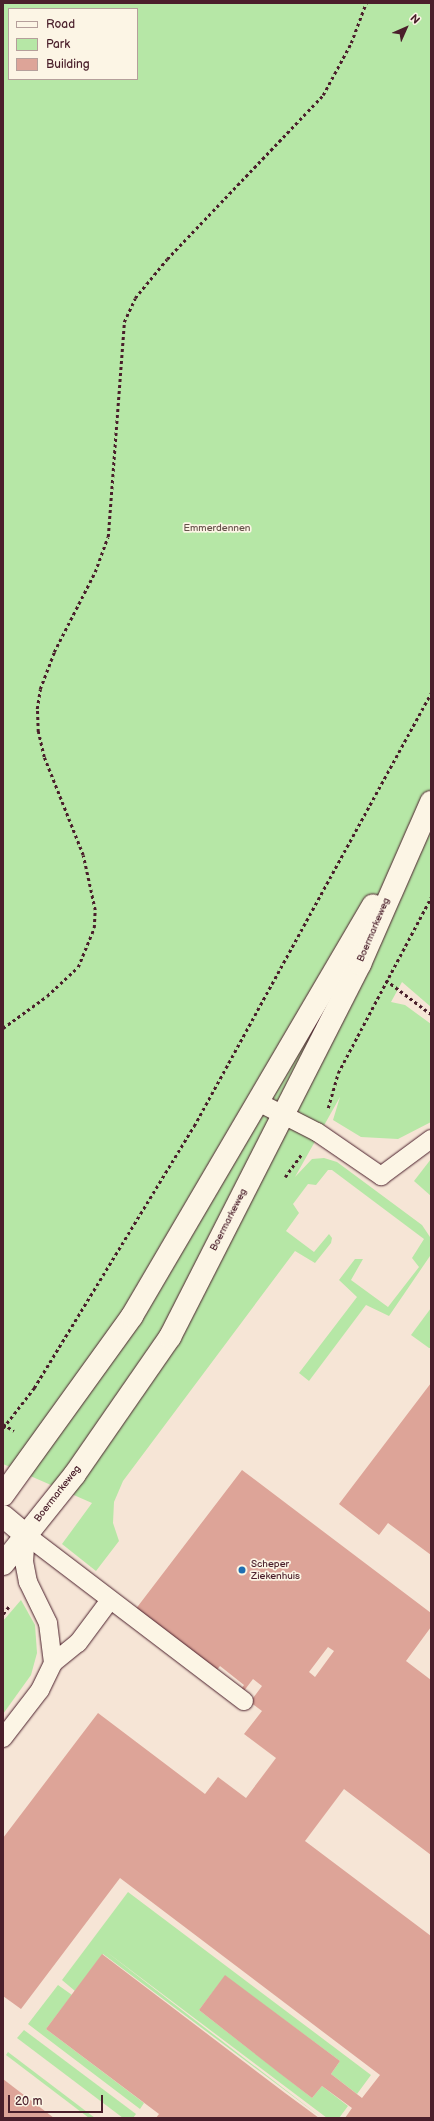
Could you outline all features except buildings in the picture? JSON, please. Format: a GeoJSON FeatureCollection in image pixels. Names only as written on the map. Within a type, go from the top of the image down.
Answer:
{"type":"FeatureCollection","features":[{"type":"Feature","properties":{"kind":"street","name":"Boermarkeweg"},"geometry":{"type":"LineString","coordinates":[[3,1564],[75,1474],[170,1337],[360,964],[409,848],[431,802]]}},
{"type":"Feature","properties":{"kind":"street","name":"Boermarkeweg"},"geometry":{"type":"LineString","coordinates":[[3,1495],[132,1316],[258,1102],[342,955],[409,848]]}},
{"type":"Feature","properties":{"kind":"street"},"geometry":{"type":"LineString","coordinates":[[3,1516],[26,1535]]}},
{"type":"Feature","properties":{"kind":"lane"},"geometry":{"type":"LineString","coordinates":[[258,1102],[318,1132],[380,1176],[431,1139]]}},
{"type":"Feature","properties":{"kind":"lane"},"geometry":{"type":"LineString","coordinates":[[26,1535],[244,1701]]}},
{"type":"Feature","properties":{"kind":"lane"},"geometry":{"type":"LineString","coordinates":[[26,1535],[24,1562],[28,1582],[48,1623],[53,1663]]}},
{"type":"Feature","properties":{"kind":"lane"},"geometry":{"type":"LineString","coordinates":[[3,1738],[40,1690],[53,1663],[78,1644],[110,1600]]}},
{"type":"Feature","properties":{"kind":"path"},"geometry":{"type":"LineString","coordinates":[[3,1028],[47,996],[78,967],[94,928],[95,910],[83,855],[44,757],[38,732],[37,709],[40,689],[54,652],[96,572],[108,537],[124,322],[135,298],[167,259],[323,95],[351,43],[366,3]]}},
{"type":"Feature","properties":{"kind":"path"},"geometry":{"type":"LineString","coordinates":[[3,1428],[34,1388],[91,1298],[194,1126],[431,693]]}},
{"type":"Feature","properties":{"kind":"path"},"geometry":{"type":"LineString","coordinates":[[386,980],[431,1014]]}},
{"type":"Feature","properties":{"kind":"green space","name":"Emmerdennen"},"geometry":{"type":"Polygon","coordinates":[[[3,3],[431,3],[431,1007],[402,982],[391,1002],[405,1005],[431,1024],[431,1122],[398,1139],[361,1137],[333,1120],[340,1097],[295,1177],[312,1159],[324,1158],[337,1162],[422,1225],[430,1237],[430,1256],[389,1316],[366,1305],[309,1381],[299,1373],[357,1297],[339,1280],[355,1259],[363,1259],[351,1280],[388,1307],[419,1267],[412,1258],[424,1239],[332,1170],[328,1170],[316,1185],[308,1184],[293,1204],[299,1213],[286,1231],[314,1252],[329,1234],[332,1238],[331,1243],[315,1263],[295,1251],[123,1481],[114,1502],[113,1523],[119,1541],[96,1571],[62,1544],[92,1503],[3,1464],[3,3]]]}},
{"type":"Feature","properties":{"kind":"green space"},"geometry":{"type":"Polygon","coordinates":[[[431,1159],[431,1196],[414,1181],[431,1159]]]}},
{"type":"Feature","properties":{"kind":"green space"},"geometry":{"type":"Polygon","coordinates":[[[431,1308],[431,1348],[429,1348],[411,1335],[431,1308]]]}},
{"type":"Feature","properties":{"kind":"green space"},"geometry":{"type":"Polygon","coordinates":[[[21,1600],[35,1625],[37,1653],[31,1675],[3,1714],[3,1621],[21,1600]]]}},
{"type":"Feature","properties":{"kind":"green space"},"geometry":{"type":"Polygon","coordinates":[[[128,1892],[371,2075],[357,2094],[331,2074],[340,2061],[225,1976],[199,2010],[312,2098],[322,2086],[348,2106],[339,2118],[327,2118],[104,1950],[322,2118],[103,1954],[75,1991],[62,1980],[128,1892]]]}},
{"type":"Feature","properties":{"kind":"green space"},"geometry":{"type":"Polygon","coordinates":[[[58,1985],[72,1995],[46,2029],[144,2103],[140,2109],[28,2024],[58,1985]]]}},
{"type":"Feature","properties":{"kind":"green space"},"geometry":{"type":"Polygon","coordinates":[[[24,2030],[136,2114],[133,2118],[123,2118],[17,2038],[24,2030]]]}},
{"type":"Feature","properties":{"kind":"green space"},"geometry":{"type":"Polygon","coordinates":[[[8,2052],[95,2118],[89,2118],[6,2055],[8,2052]]]}},
{"type":"Feature","properties":{"kind":"place","name":"Scheper Ziekenhuis"},"geometry":{"type":"Point","coordinates":[242,1570]}}]}
